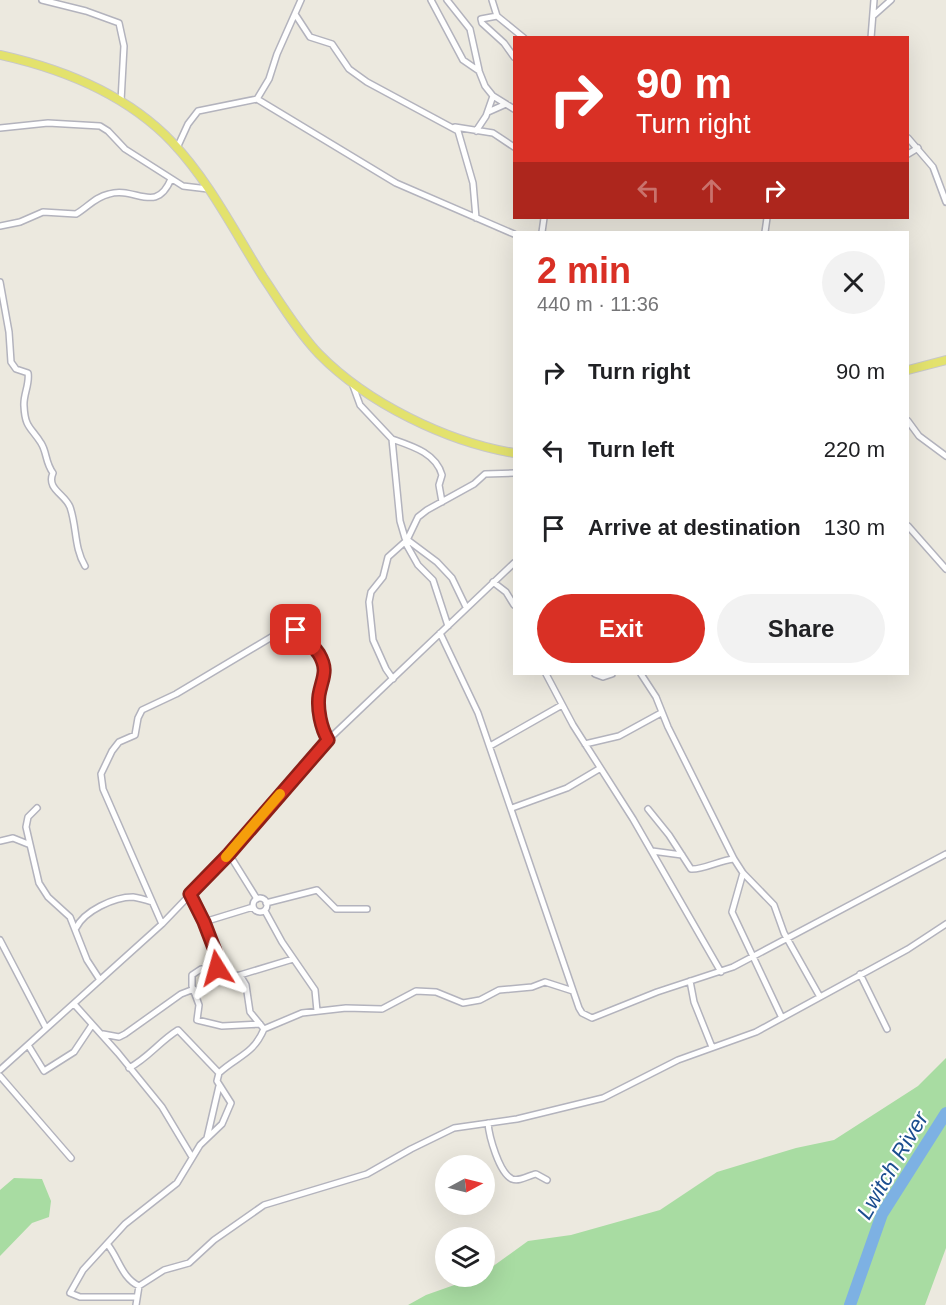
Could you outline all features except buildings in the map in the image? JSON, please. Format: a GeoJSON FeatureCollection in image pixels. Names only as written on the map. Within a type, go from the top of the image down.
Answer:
{"type":"FeatureCollection","features":[{"type":"Feature","properties":{"kind":"main road"},"geometry":{"type":"LineString","coordinates":[[0,55],[60,72],[99,88],[138,112],[177,148],[208,189],[263,277],[312,345],[352,382],[390,407],[429,426],[485,447],[513,453]]}},
{"type":"Feature","properties":{"kind":"main road"},"geometry":{"type":"LineString","coordinates":[[909,370],[946,360]]}},
{"type":"Feature","properties":{"kind":"street"},"geometry":{"type":"LineString","coordinates":[[42,0],[86,11],[119,23],[124,46],[121,101]]}},
{"type":"Feature","properties":{"kind":"street"},"geometry":{"type":"LineString","coordinates":[[177,148],[188,124],[198,111],[222,105],[248,103],[257,99],[269,79],[277,54],[301,0]]}},
{"type":"Feature","properties":{"kind":"street"},"geometry":{"type":"LineString","coordinates":[[431,0],[448,28],[458,53],[463,60],[479,71]]}},
{"type":"Feature","properties":{"kind":"street"},"geometry":{"type":"LineString","coordinates":[[447,0],[470,29],[479,71],[485,86],[492,96],[513,108]]}},
{"type":"Feature","properties":{"kind":"street"},"geometry":{"type":"LineString","coordinates":[[492,0],[497,16],[522,36]]}},
{"type":"Feature","properties":{"kind":"street"},"geometry":{"type":"LineString","coordinates":[[871,36],[874,0]]}},
{"type":"Feature","properties":{"kind":"street"},"geometry":{"type":"LineString","coordinates":[[873,16],[891,0]]}},
{"type":"Feature","properties":{"kind":"street"},"geometry":{"type":"LineString","coordinates":[[295,14],[310,37],[333,44],[349,69],[366,82],[453,126],[493,133],[513,146]]}},
{"type":"Feature","properties":{"kind":"street"},"geometry":{"type":"LineString","coordinates":[[497,16],[485,17],[482,23],[504,43],[513,56]]}},
{"type":"Feature","properties":{"kind":"street"},"geometry":{"type":"LineString","coordinates":[[476,131],[488,112],[492,96]]}},
{"type":"Feature","properties":{"kind":"street"},"geometry":{"type":"LineString","coordinates":[[257,99],[396,183],[513,234]]}},
{"type":"Feature","properties":{"kind":"street"},"geometry":{"type":"LineString","coordinates":[[488,112],[506,104]]}},
{"type":"Feature","properties":{"kind":"street"},"geometry":{"type":"LineString","coordinates":[[0,128],[48,123],[100,126],[125,149],[188,188],[208,189]]}},
{"type":"Feature","properties":{"kind":"street"},"geometry":{"type":"LineString","coordinates":[[453,126],[459,134],[473,183],[476,218]]}},
{"type":"Feature","properties":{"kind":"street"},"geometry":{"type":"LineString","coordinates":[[909,139],[933,167],[946,202]]}},
{"type":"Feature","properties":{"kind":"street"},"geometry":{"type":"LineString","coordinates":[[909,153],[918,148]]}},
{"type":"Feature","properties":{"kind":"street"},"geometry":{"type":"LineString","coordinates":[[0,226],[20,222],[43,212],[76,214],[94,199],[111,193],[153,198],[167,189],[171,178]]}},
{"type":"Feature","properties":{"kind":"street"},"geometry":{"type":"LineString","coordinates":[[0,282],[9,332],[11,362],[16,369],[28,373],[29,376],[24,395],[26,423],[42,443],[47,464],[53,473],[51,481],[54,489],[64,496],[69,506],[79,555],[85,566]]}},
{"type":"Feature","properties":{"kind":"street"},"geometry":{"type":"LineString","coordinates":[[352,382],[360,405],[392,439],[419,450],[435,461],[442,475],[439,484],[441,502]]}},
{"type":"Feature","properties":{"kind":"street"},"geometry":{"type":"LineString","coordinates":[[909,422],[920,436],[946,456]]}},
{"type":"Feature","properties":{"kind":"street"},"geometry":{"type":"LineString","coordinates":[[392,439],[400,521],[406,541],[418,565],[434,580],[448,626]]}},
{"type":"Feature","properties":{"kind":"street"},"geometry":{"type":"LineString","coordinates":[[393,679],[373,640],[369,602],[371,592],[383,577],[388,557],[406,541],[421,514],[474,484],[485,474],[513,473]]}},
{"type":"Feature","properties":{"kind":"street"},"geometry":{"type":"LineString","coordinates":[[909,527],[946,569]]}},
{"type":"Feature","properties":{"kind":"street"},"geometry":{"type":"LineString","coordinates":[[406,541],[437,562],[452,578],[466,607]]}},
{"type":"Feature","properties":{"kind":"street"},"geometry":{"type":"LineString","coordinates":[[0,1070],[162,924],[229,854],[328,740],[513,564]]}},
{"type":"Feature","properties":{"kind":"street"},"geometry":{"type":"LineString","coordinates":[[493,582],[507,592],[513,603]]}},
{"type":"Feature","properties":{"kind":"street"},"geometry":{"type":"LineString","coordinates":[[283,619],[314,647],[323,664],[325,679],[319,696],[319,705],[322,731],[328,740]]}},
{"type":"Feature","properties":{"kind":"street"},"geometry":{"type":"LineString","coordinates":[[162,924],[100,780],[112,751],[118,742],[135,735],[142,710],[176,694],[290,626]]}},
{"type":"Feature","properties":{"kind":"street"},"geometry":{"type":"LineString","coordinates":[[440,633],[468,690],[489,746],[573,991],[582,1013],[592,1018],[690,981],[721,972],[754,957],[946,854]]}},
{"type":"Feature","properties":{"kind":"street"},"geometry":{"type":"LineString","coordinates":[[547,675],[599,769],[652,851],[721,972]]}},
{"type":"Feature","properties":{"kind":"street"},"geometry":{"type":"LineString","coordinates":[[642,675],[656,697],[661,712],[734,859],[742,873],[774,905],[787,939],[820,997]]}},
{"type":"Feature","properties":{"kind":"street"},"geometry":{"type":"LineString","coordinates":[[489,746],[562,705]]}},
{"type":"Feature","properties":{"kind":"street"},"geometry":{"type":"LineString","coordinates":[[585,744],[619,736],[661,712]]}},
{"type":"Feature","properties":{"kind":"street"},"geometry":{"type":"LineString","coordinates":[[512,808],[567,788],[599,769]]}},
{"type":"Feature","properties":{"kind":"street"},"geometry":{"type":"LineString","coordinates":[[38,808],[27,821],[28,844],[42,890],[66,911],[76,928],[87,960],[100,980]]}},
{"type":"Feature","properties":{"kind":"street"},"geometry":{"type":"LineString","coordinates":[[648,809],[693,870],[720,860],[734,859]]}},
{"type":"Feature","properties":{"kind":"street"},"geometry":{"type":"LineString","coordinates":[[0,841],[13,838],[28,844]]}},
{"type":"Feature","properties":{"kind":"street"},"geometry":{"type":"LineString","coordinates":[[652,851],[682,855]]}},
{"type":"Feature","properties":{"kind":"street"},"geometry":{"type":"LineString","coordinates":[[229,854],[257,899]]}},
{"type":"Feature","properties":{"kind":"street"},"geometry":{"type":"LineString","coordinates":[[742,873],[732,912],[754,957],[764,985],[782,1018]]}},
{"type":"Feature","properties":{"kind":"street"},"geometry":{"type":"LineString","coordinates":[[266,903],[317,890],[336,909],[367,909]]}},
{"type":"Feature","properties":{"kind":"street"},"geometry":{"type":"LineString","coordinates":[[190,894],[227,977],[293,959]]}},
{"type":"Feature","properties":{"kind":"street"},"geometry":{"type":"LineString","coordinates":[[76,928],[79,920],[91,912],[121,899],[133,897],[152,902]]}},
{"type":"Feature","properties":{"kind":"street"},"geometry":{"type":"LineString","coordinates":[[257,899],[264,899],[265,911],[293,959],[315,990],[317,1011]]}},
{"type":"Feature","properties":{"kind":"street"},"geometry":{"type":"LineString","coordinates":[[254,908],[257,899]]}},
{"type":"Feature","properties":{"kind":"street"},"geometry":{"type":"LineString","coordinates":[[204,922],[254,908]]}},
{"type":"Feature","properties":{"kind":"street"},"geometry":{"type":"LineString","coordinates":[[254,908],[258,912],[265,911]]}},
{"type":"Feature","properties":{"kind":"street"},"geometry":{"type":"LineString","coordinates":[[136,1305],[139,1286],[164,1270],[189,1263],[214,1240],[264,1205],[367,1174],[454,1128],[517,1119],[592,1102],[660,1068],[712,1047],[742,1038],[782,1018],[917,944],[946,924]]}},
{"type":"Feature","properties":{"kind":"street"},"geometry":{"type":"LineString","coordinates":[[0,940],[46,1028]]}},
{"type":"Feature","properties":{"kind":"street"},"geometry":{"type":"LineString","coordinates":[[222,969],[211,968],[195,971],[191,978],[199,1005],[197,1016],[199,1021],[222,1026],[262,1027],[292,1016],[317,1011],[357,1007],[381,1009],[412,992],[422,990],[436,992],[464,1003],[480,1000],[491,992],[504,988],[532,987],[545,982],[573,991]]}},
{"type":"Feature","properties":{"kind":"street"},"geometry":{"type":"LineString","coordinates":[[860,974],[887,1029]]}},
{"type":"Feature","properties":{"kind":"street"},"geometry":{"type":"LineString","coordinates":[[240,975],[246,985],[250,1012],[262,1027]]}},
{"type":"Feature","properties":{"kind":"street"},"geometry":{"type":"LineString","coordinates":[[690,981],[694,1002],[712,1047]]}},
{"type":"Feature","properties":{"kind":"street"},"geometry":{"type":"LineString","coordinates":[[101,1034],[119,1036],[125,1034],[181,994],[194,989]]}},
{"type":"Feature","properties":{"kind":"street"},"geometry":{"type":"LineString","coordinates":[[74,1004],[168,1116],[192,1157]]}},
{"type":"Feature","properties":{"kind":"street"},"geometry":{"type":"LineString","coordinates":[[28,1045],[44,1071],[74,1052],[92,1025]]}},
{"type":"Feature","properties":{"kind":"street"},"geometry":{"type":"LineString","coordinates":[[137,1297],[80,1297],[70,1293],[83,1270],[131,1219],[177,1183],[200,1145],[222,1124],[231,1103],[216,1079],[219,1073],[254,1048],[262,1027]]}},
{"type":"Feature","properties":{"kind":"street"},"geometry":{"type":"LineString","coordinates":[[129,1068],[143,1060],[160,1042],[178,1030],[219,1073]]}},
{"type":"Feature","properties":{"kind":"street"},"geometry":{"type":"LineString","coordinates":[[0,1076],[71,1158]]}},
{"type":"Feature","properties":{"kind":"street"},"geometry":{"type":"LineString","coordinates":[[207,1139],[219,1085]]}},
{"type":"Feature","properties":{"kind":"street"},"geometry":{"type":"LineString","coordinates":[[488,1123],[496,1153],[509,1176],[517,1179],[536,1174],[547,1180]]}},
{"type":"Feature","properties":{"kind":"street"},"geometry":{"type":"LineString","coordinates":[[108,1245],[131,1282],[139,1286]]}},
{"type":"Feature","properties":{"kind":"green space"},"geometry":{"type":"Polygon","coordinates":[[[946,1058],[946,1248],[925,1305],[408,1305],[426,1295],[449,1287],[495,1287],[495,1265],[528,1241],[571,1235],[660,1210],[717,1172],[796,1148],[834,1140],[918,1086],[946,1058]]]}},
{"type":"Feature","properties":{"kind":"green space"},"geometry":{"type":"Polygon","coordinates":[[[14,1178],[42,1179],[51,1201],[49,1217],[32,1223],[0,1256],[0,1190],[14,1178]]]}},
{"type":"Feature","properties":{"kind":"waterway","name":"Lwitch River"},"geometry":{"type":"LineString","coordinates":[[850,1305],[882,1214],[946,1113]]}},
{"type":"Feature","properties":{"kind":"slow traffic"},"geometry":{"type":"LineString","coordinates":[[226,857],[280,794]]}},
{"type":"Feature","properties":{"kind":"route"},"geometry":{"type":"LineString","coordinates":[[217,968],[222,969],[204,922],[190,894],[229,854],[328,740],[322,731],[319,705],[320,691],[325,679],[323,664],[314,647],[296,630]]}}]}
